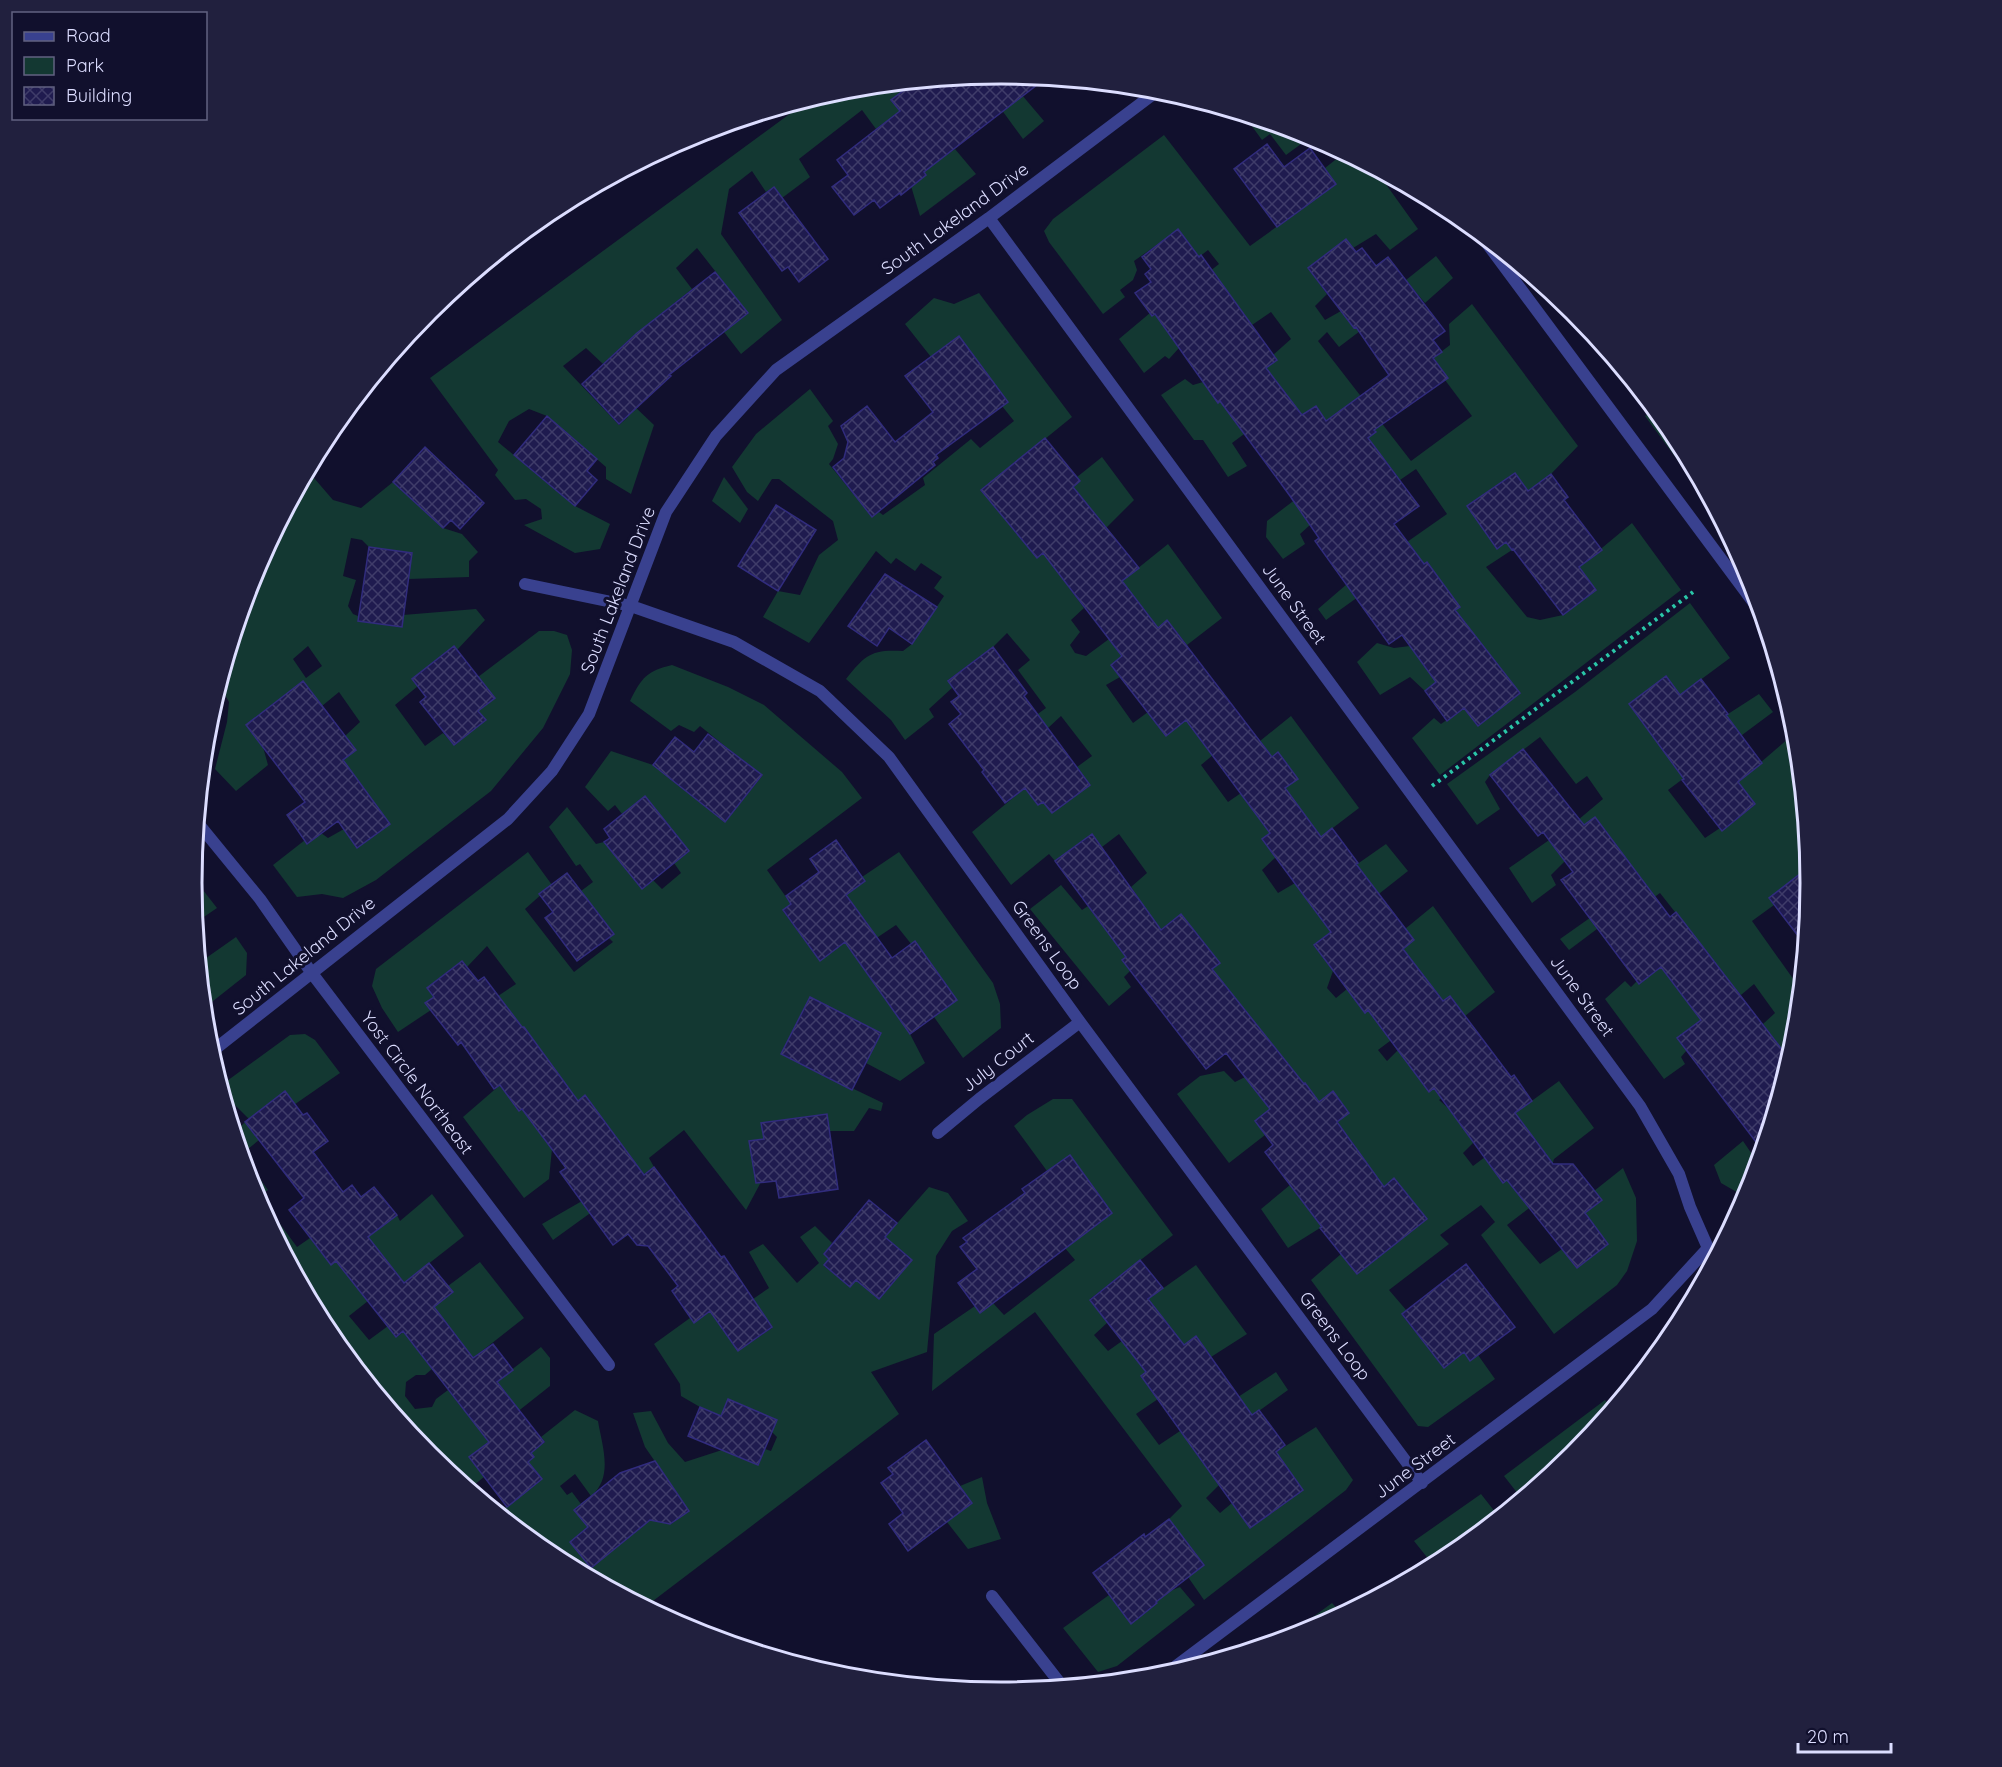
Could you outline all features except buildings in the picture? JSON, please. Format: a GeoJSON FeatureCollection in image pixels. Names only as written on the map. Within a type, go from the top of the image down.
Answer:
{"type":"FeatureCollection","features":[{"type":"Feature","properties":{"kind":"street","name":"South Lakeland Drive"},"geometry":{"type":"LineString","coordinates":[[219,1046],[508,819],[545,780],[589,714],[666,512],[716,436],[776,370],[989,218],[1148,98]]}},
{"type":"Feature","properties":{"kind":"street","name":"June Street"},"geometry":{"type":"LineString","coordinates":[[989,218],[1640,1106],[1679,1174],[1689,1207],[1708,1248],[1652,1309],[1179,1663]]}},
{"type":"Feature","properties":{"kind":"street"},"geometry":{"type":"LineString","coordinates":[[1496,256],[1745,591]]}},
{"type":"Feature","properties":{"kind":"street","name":"Greens Loop"},"geometry":{"type":"LineString","coordinates":[[525,584],[631,606],[734,642],[820,691],[889,757],[1080,1022],[1422,1483]]}},
{"type":"Feature","properties":{"kind":"street","name":"Yost Circle Northeast"},"geometry":{"type":"LineString","coordinates":[[203,830],[260,899],[311,972],[609,1365]]}},
{"type":"Feature","properties":{"kind":"street","name":"July Court"},"geometry":{"type":"LineString","coordinates":[[938,1133],[1080,1022]]}},
{"type":"Feature","properties":{"kind":"street"},"geometry":{"type":"LineString","coordinates":[[992,1596],[1058,1681]]}},
{"type":"Feature","properties":{"kind":"path"},"geometry":{"type":"LineString","coordinates":[[1415,800],[1693,592]]}},
{"type":"Feature","properties":{"kind":"green space"},"geometry":{"type":"Polygon","coordinates":[[[1013,84],[1044,121],[1023,139],[983,85],[1013,84]]]}},
{"type":"Feature","properties":{"kind":"green space"},"geometry":{"type":"Polygon","coordinates":[[[903,90],[891,100],[938,161],[955,149],[976,174],[920,216],[911,186],[926,175],[885,122],[876,129],[862,110],[799,159],[810,177],[782,198],[774,187],[766,192],[752,171],[729,189],[721,234],[782,320],[741,354],[724,332],[748,313],[697,248],[676,268],[692,289],[661,314],[688,349],[663,368],[633,336],[603,364],[586,348],[563,366],[619,425],[628,417],[617,405],[633,405],[654,425],[631,494],[606,479],[606,467],[547,416],[529,409],[509,421],[498,442],[575,506],[610,524],[600,549],[575,553],[524,525],[542,519],[541,509],[526,499],[515,500],[495,475],[498,470],[430,378],[793,111],[845,99],[903,90]]]}},
{"type":"Feature","properties":{"kind":"green space"},"geometry":{"type":"Polygon","coordinates":[[[1250,124],[1302,143],[1286,155],[1270,134],[1262,140],[1250,124]]]}},
{"type":"Feature","properties":{"kind":"green space"},"geometry":{"type":"Polygon","coordinates":[[[1164,135],[1250,246],[1336,184],[1325,168],[1337,158],[1384,182],[1418,229],[1390,250],[1376,234],[1353,248],[1346,239],[1308,268],[1327,294],[1315,306],[1325,320],[1341,311],[1354,328],[1411,286],[1406,280],[1436,256],[1453,278],[1425,303],[1414,290],[1339,347],[1327,332],[1318,341],[1411,461],[1472,416],[1445,380],[1447,378],[1433,358],[1450,345],[1449,324],[1472,304],[1578,446],[1551,474],[1528,491],[1515,473],[1467,506],[1497,548],[1507,542],[1512,550],[1486,567],[1527,617],[1540,620],[1563,615],[1596,590],[1579,567],[1632,523],[1681,590],[1440,775],[1412,738],[1434,718],[1441,724],[1464,708],[1478,726],[1520,693],[1483,646],[1425,691],[1410,677],[1380,695],[1357,662],[1377,643],[1394,648],[1410,646],[1459,607],[1427,562],[1416,570],[1408,561],[1326,620],[1318,609],[1347,584],[1447,514],[1416,469],[1400,480],[1391,468],[1303,514],[1310,525],[1300,534],[1305,544],[1283,559],[1266,537],[1267,521],[1317,483],[1354,401],[1326,421],[1316,406],[1302,415],[1290,400],[1232,443],[1247,466],[1228,477],[1203,440],[1194,440],[1161,395],[1185,379],[1193,385],[1203,382],[1219,402],[1277,360],[1273,355],[1291,339],[1271,312],[1252,325],[1238,306],[1179,348],[1169,359],[1165,356],[1144,373],[1119,339],[1150,313],[1153,316],[1219,264],[1208,250],[1199,257],[1178,230],[1134,261],[1137,270],[1133,280],[1120,290],[1125,297],[1103,314],[1049,242],[1044,231],[1053,219],[1164,135]]]}},
{"type":"Feature","properties":{"kind":"green space"},"geometry":{"type":"Polygon","coordinates":[[[979,293],[1072,417],[982,490],[1037,558],[1078,525],[1073,487],[1080,481],[1077,477],[1102,457],[1134,500],[1107,527],[1073,553],[1083,567],[1065,582],[1084,608],[1071,620],[1080,632],[1070,645],[1075,653],[1086,656],[1109,639],[1114,645],[1150,617],[1122,581],[1168,544],[1222,618],[1187,645],[1167,620],[1111,665],[1120,677],[1106,685],[1133,723],[1148,712],[1166,735],[1214,698],[1213,755],[1201,765],[1228,802],[1241,793],[1278,752],[1272,757],[1260,741],[1291,716],[1359,808],[1321,837],[1301,810],[1263,838],[1276,857],[1262,870],[1278,893],[1295,883],[1311,905],[1343,874],[1386,844],[1408,871],[1314,945],[1333,971],[1327,988],[1336,998],[1347,989],[1365,1012],[1420,971],[1403,949],[1414,940],[1405,929],[1433,906],[1495,992],[1465,1016],[1450,996],[1378,1050],[1387,1061],[1398,1050],[1465,1065],[1470,1074],[1439,1100],[1474,1142],[1463,1153],[1473,1166],[1485,1157],[1544,1153],[1515,1113],[1559,1081],[1594,1128],[1554,1159],[1541,1199],[1507,1225],[1540,1264],[1562,1249],[1577,1268],[1608,1244],[1585,1213],[1602,1200],[1594,1191],[1623,1168],[1636,1198],[1637,1241],[1627,1271],[1617,1285],[1554,1334],[1481,1235],[1495,1222],[1481,1205],[1440,1235],[1449,1244],[1389,1290],[1407,1311],[1402,1315],[1444,1368],[1464,1352],[1470,1361],[1478,1355],[1495,1379],[1428,1427],[1418,1426],[1311,1280],[1341,1254],[1357,1274],[1426,1218],[1395,1179],[1384,1187],[1379,1181],[1320,1228],[1288,1248],[1261,1209],[1290,1185],[1296,1192],[1356,1147],[1337,1122],[1349,1112],[1333,1091],[1319,1102],[1305,1083],[1255,1121],[1265,1135],[1229,1163],[1177,1094],[1200,1076],[1224,1071],[1235,1082],[1278,1051],[1238,1002],[1202,977],[1220,963],[1181,914],[1122,960],[1130,971],[1124,977],[1131,987],[1109,1006],[1030,909],[1061,885],[1082,910],[1088,906],[1101,924],[1138,897],[1131,887],[1147,873],[1119,834],[1102,847],[1092,834],[1055,861],[1049,854],[1011,885],[972,832],[1025,788],[1039,805],[1077,767],[1092,756],[1061,716],[1048,728],[1045,725],[1006,737],[1046,708],[1018,670],[1030,660],[1007,633],[993,647],[948,680],[953,687],[929,709],[934,717],[905,740],[891,720],[846,679],[858,664],[870,655],[883,651],[903,651],[912,644],[944,596],[934,588],[942,577],[921,563],[915,571],[896,558],[891,564],[876,551],[809,643],[763,617],[778,591],[800,595],[819,555],[838,540],[833,521],[779,479],[772,479],[758,501],[747,492],[732,467],[756,434],[810,389],[833,421],[828,426],[838,444],[829,464],[872,517],[879,512],[883,515],[925,485],[923,478],[971,439],[980,448],[1014,421],[1002,406],[1007,402],[959,336],[931,357],[905,324],[934,298],[954,304],[979,293]]]}},
{"type":"Feature","properties":{"kind":"green space"},"geometry":{"type":"Polygon","coordinates":[[[1648,414],[1666,439],[1684,468],[1645,416],[1648,414]]]}},
{"type":"Feature","properties":{"kind":"green space"},"geometry":{"type":"Polygon","coordinates":[[[313,477],[333,500],[361,508],[393,482],[443,528],[462,534],[478,552],[469,561],[469,577],[408,579],[412,553],[369,547],[362,540],[351,538],[343,576],[356,580],[348,606],[353,614],[358,616],[358,621],[401,627],[403,615],[476,609],[485,620],[457,650],[454,647],[412,679],[418,686],[395,705],[425,746],[443,733],[454,745],[485,720],[478,711],[494,698],[478,677],[539,631],[554,631],[567,635],[572,650],[570,674],[543,728],[491,791],[376,880],[343,898],[322,894],[297,897],[273,865],[305,840],[308,844],[321,833],[328,838],[344,829],[358,847],[342,761],[345,736],[360,722],[339,692],[263,747],[268,765],[236,791],[215,769],[227,722],[229,702],[225,695],[229,677],[262,578],[284,530],[313,477]],[[308,646],[293,659],[306,678],[322,666],[308,646]]]}},
{"type":"Feature","properties":{"kind":"green space"},"geometry":{"type":"Polygon","coordinates":[[[724,477],[748,509],[740,523],[712,501],[724,477]]]}},
{"type":"Feature","properties":{"kind":"green space"},"geometry":{"type":"Polygon","coordinates":[[[1690,603],[1730,658],[1680,695],[1666,676],[1629,704],[1669,758],[1759,694],[1773,712],[1668,790],[1705,838],[1720,828],[1722,831],[1755,804],[1738,782],[1787,740],[1794,779],[1801,874],[1769,898],[1774,905],[1752,921],[1795,981],[1778,1068],[1723,1080],[1775,1040],[1763,1024],[1775,1013],[1754,984],[1741,995],[1738,992],[1678,1037],[1687,1050],[1681,1057],[1685,1064],[1664,1079],[1605,999],[1625,981],[1631,987],[1661,967],[1680,992],[1716,964],[1660,893],[1611,929],[1605,923],[1569,950],[1560,939],[1594,915],[1645,885],[1565,861],[1551,875],[1556,885],[1532,903],[1509,868],[1578,820],[1603,799],[1587,776],[1576,784],[1540,737],[1490,775],[1485,782],[1500,809],[1477,825],[1447,784],[1575,692],[1690,603]]]}},
{"type":"Feature","properties":{"kind":"green space"},"geometry":{"type":"Polygon","coordinates":[[[672,665],[728,687],[764,705],[842,772],[862,798],[767,870],[791,904],[783,911],[811,949],[830,953],[868,925],[846,895],[865,881],[862,877],[899,852],[993,983],[1000,1004],[1001,1028],[963,1058],[934,1017],[956,1000],[896,925],[869,943],[883,964],[868,975],[910,1034],[925,1063],[900,1081],[866,1063],[881,1033],[810,997],[781,1054],[883,1103],[881,1111],[869,1108],[854,1131],[830,1131],[827,1114],[761,1123],[764,1139],[750,1141],[761,1182],[746,1210],[684,1130],[649,1158],[654,1167],[553,1240],[542,1224],[582,1201],[634,1161],[584,1096],[546,1124],[551,1132],[543,1138],[552,1149],[549,1179],[524,1198],[463,1117],[500,1085],[519,1111],[562,1080],[498,996],[516,984],[487,946],[467,967],[462,961],[428,987],[434,997],[426,1003],[431,1010],[398,1032],[382,1008],[372,986],[376,969],[528,852],[552,885],[525,909],[574,972],[613,942],[609,938],[613,934],[581,891],[593,882],[580,864],[576,866],[549,827],[567,807],[596,844],[604,842],[642,889],[653,880],[662,889],[681,873],[674,863],[689,851],[645,797],[622,814],[615,805],[608,811],[585,787],[611,751],[653,765],[725,822],[762,776],[700,726],[694,732],[679,725],[671,731],[630,701],[646,676],[672,665]]]}},
{"type":"Feature","properties":{"kind":"green space"},"geometry":{"type":"Polygon","coordinates":[[[202,889],[217,908],[203,918],[202,889]]]}},
{"type":"Feature","properties":{"kind":"green space"},"geometry":{"type":"Polygon","coordinates":[[[236,937],[247,953],[246,975],[211,1003],[208,988],[205,959],[236,937]]]}},
{"type":"Feature","properties":{"kind":"green space"},"geometry":{"type":"Polygon","coordinates":[[[305,1034],[315,1040],[340,1073],[288,1109],[249,1119],[234,1106],[227,1081],[290,1035],[305,1034]]]}},
{"type":"Feature","properties":{"kind":"green space"},"geometry":{"type":"Polygon","coordinates":[[[1053,1099],[1072,1099],[1173,1235],[1090,1299],[1108,1322],[1094,1335],[1108,1351],[1122,1341],[1148,1299],[1196,1265],[1247,1334],[1211,1357],[1196,1336],[1141,1376],[1158,1399],[1136,1414],[1159,1445],[1180,1431],[1190,1444],[1238,1397],[1276,1372],[1288,1390],[1234,1429],[1210,1471],[1219,1485],[1206,1498],[1220,1513],[1232,1503],[1250,1527],[1276,1452],[1316,1427],[1353,1480],[1346,1490],[1204,1600],[1188,1577],[1204,1565],[1169,1519],[1182,1506],[1035,1312],[932,1391],[934,1334],[975,1306],[980,1313],[993,1303],[1004,1315],[1075,1260],[1065,1248],[1112,1213],[1070,1155],[1047,1171],[1014,1126],[1053,1099]]]}},
{"type":"Feature","properties":{"kind":"green space"},"geometry":{"type":"Polygon","coordinates":[[[245,1122],[259,1140],[247,1149],[244,1140],[240,1127],[245,1122]]]}},
{"type":"Feature","properties":{"kind":"green space"},"geometry":{"type":"Polygon","coordinates":[[[1743,1141],[1753,1155],[1738,1193],[1721,1183],[1714,1165],[1743,1141]]]}},
{"type":"Feature","properties":{"kind":"green space"},"geometry":{"type":"Polygon","coordinates":[[[257,1174],[268,1190],[264,1193],[257,1174]]]}},
{"type":"Feature","properties":{"kind":"green space"},"geometry":{"type":"Polygon","coordinates":[[[929,1187],[948,1193],[968,1221],[952,1231],[936,1256],[927,1352],[871,1372],[899,1414],[651,1603],[601,1576],[503,1509],[542,1479],[528,1462],[534,1457],[531,1453],[545,1442],[541,1437],[575,1410],[598,1421],[604,1451],[602,1480],[591,1496],[575,1474],[560,1486],[567,1495],[572,1492],[581,1504],[574,1510],[588,1527],[570,1542],[591,1568],[650,1520],[671,1524],[689,1511],[645,1447],[633,1413],[651,1411],[668,1443],[685,1462],[722,1450],[758,1465],[765,1449],[771,1451],[777,1437],[772,1432],[777,1420],[728,1399],[721,1416],[681,1396],[680,1384],[654,1344],[690,1318],[694,1323],[710,1311],[738,1351],[772,1328],[753,1299],[769,1288],[749,1252],[763,1244],[797,1283],[819,1263],[800,1237],[815,1226],[832,1243],[824,1254],[829,1259],[824,1266],[850,1286],[856,1280],[879,1299],[912,1260],[885,1237],[929,1187]]]}},
{"type":"Feature","properties":{"kind":"green space"},"geometry":{"type":"Polygon","coordinates":[[[432,1194],[464,1236],[404,1283],[380,1252],[368,1301],[349,1316],[369,1340],[388,1326],[397,1337],[452,1292],[448,1286],[480,1262],[524,1318],[473,1358],[448,1326],[417,1349],[432,1369],[425,1375],[416,1375],[406,1382],[405,1396],[415,1409],[432,1407],[436,1399],[448,1390],[462,1408],[541,1347],[550,1358],[550,1386],[488,1435],[492,1439],[469,1457],[484,1477],[474,1485],[400,1411],[367,1370],[336,1328],[309,1283],[275,1217],[297,1247],[310,1238],[331,1265],[397,1215],[400,1221],[432,1194]]]}},
{"type":"Feature","properties":{"kind":"green space"},"geometry":{"type":"Polygon","coordinates":[[[1605,1400],[1608,1404],[1566,1449],[1518,1494],[1504,1476],[1605,1400]]]}},
{"type":"Feature","properties":{"kind":"green space"},"geometry":{"type":"Polygon","coordinates":[[[982,1477],[987,1503],[1001,1539],[968,1549],[947,1522],[972,1503],[960,1486],[982,1477]]]}},
{"type":"Feature","properties":{"kind":"green space"},"geometry":{"type":"Polygon","coordinates":[[[1481,1494],[1495,1512],[1428,1559],[1414,1541],[1481,1494]]]}},
{"type":"Feature","properties":{"kind":"green space"},"geometry":{"type":"Polygon","coordinates":[[[1180,1587],[1195,1605],[1117,1666],[1098,1672],[1063,1628],[1109,1595],[1131,1623],[1157,1603],[1150,1594],[1168,1592],[1180,1587]]]}},
{"type":"Feature","properties":{"kind":"green space"},"geometry":{"type":"Polygon","coordinates":[[[1332,1603],[1337,1609],[1307,1622],[1305,1623],[1332,1603]]]}}]}
